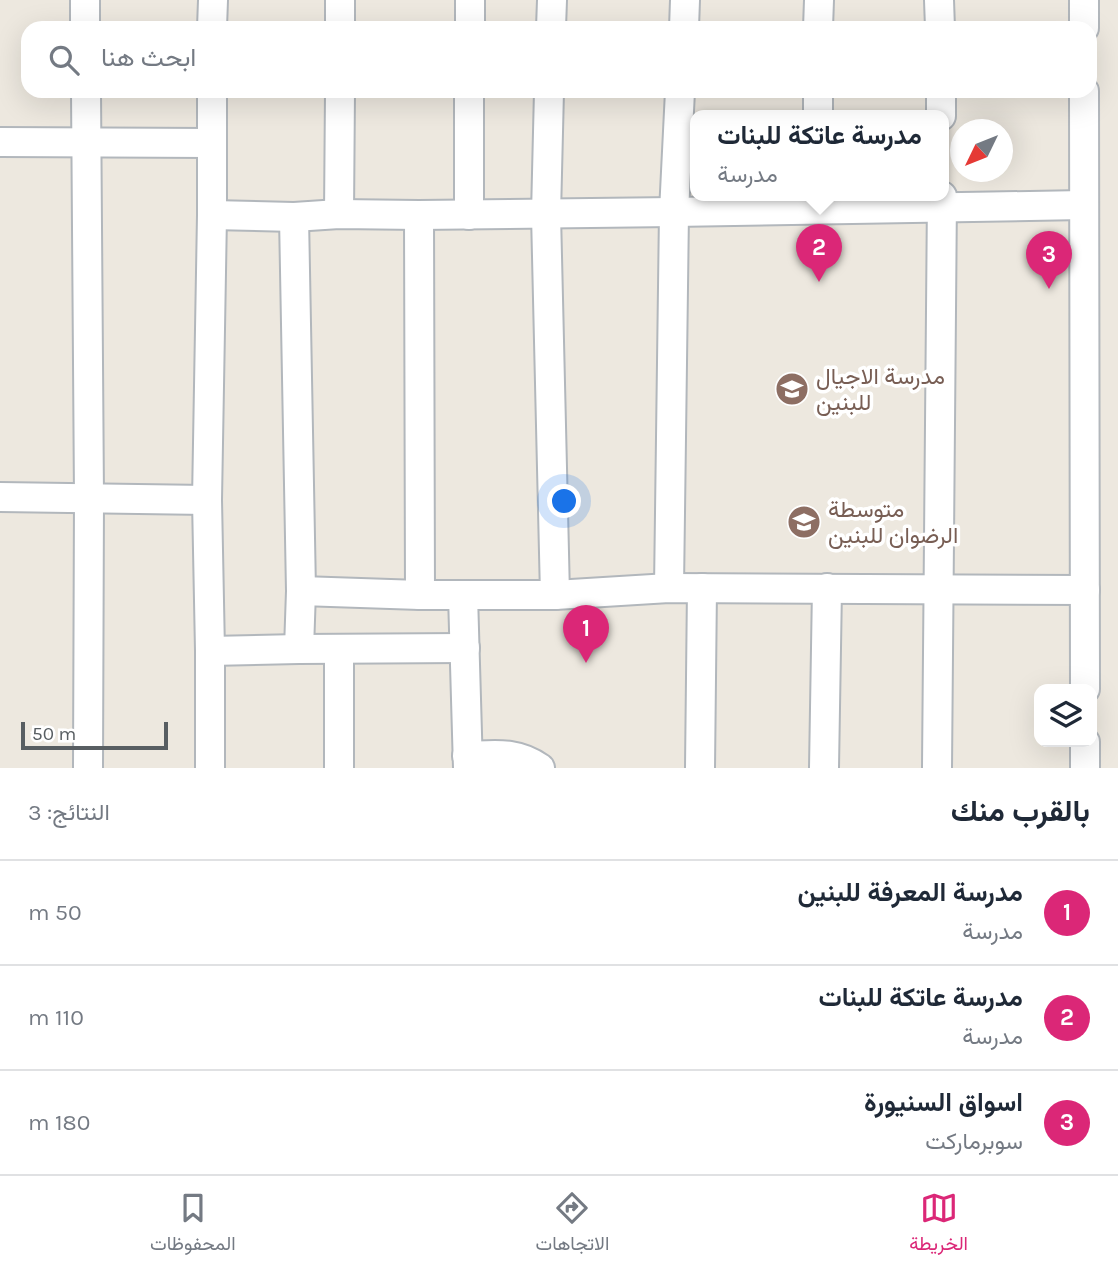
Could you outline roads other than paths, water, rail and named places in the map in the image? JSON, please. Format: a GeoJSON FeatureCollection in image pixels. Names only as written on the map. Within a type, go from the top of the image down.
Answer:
{"type":"FeatureCollection","features":[{"type":"Feature","properties":{"kind":"street"},"geometry":{"type":"LineString","coordinates":[[85,0],[85,21]]}},
{"type":"Feature","properties":{"kind":"street"},"geometry":{"type":"LineString","coordinates":[[212,21],[213,0]]}},
{"type":"Feature","properties":{"kind":"street"},"geometry":{"type":"LineString","coordinates":[[340,0],[340,21]]}},
{"type":"Feature","properties":{"kind":"street"},"geometry":{"type":"LineString","coordinates":[[470,0],[470,21]]}},
{"type":"Feature","properties":{"kind":"street"},"geometry":{"type":"LineString","coordinates":[[551,21],[552,0]]}},
{"type":"Feature","properties":{"kind":"street"},"geometry":{"type":"LineString","coordinates":[[684,21],[685,0]]}},
{"type":"Feature","properties":{"kind":"street"},"geometry":{"type":"LineString","coordinates":[[818,21],[819,0]]}},
{"type":"Feature","properties":{"kind":"street"},"geometry":{"type":"LineString","coordinates":[[939,0],[940,21]]}},
{"type":"Feature","properties":{"kind":"street"},"geometry":{"type":"LineString","coordinates":[[1084,0],[1084,21]]}},
{"type":"Feature","properties":{"kind":"street"},"geometry":{"type":"LineString","coordinates":[[86,98],[88,768]]}},
{"type":"Feature","properties":{"kind":"street"},"geometry":{"type":"LineString","coordinates":[[210,768],[207,500],[212,98]]}},
{"type":"Feature","properties":{"kind":"street"},"geometry":{"type":"LineString","coordinates":[[339,214],[340,98]]}},
{"type":"Feature","properties":{"kind":"street"},"geometry":{"type":"LineString","coordinates":[[469,215],[470,98]]}},
{"type":"Feature","properties":{"kind":"street"},"geometry":{"type":"LineString","coordinates":[[550,98],[546,214],[555,595]]}},
{"type":"Feature","properties":{"kind":"street"},"geometry":{"type":"LineString","coordinates":[[669,588],[674,212],[680,98]]}},
{"type":"Feature","properties":{"kind":"street"},"geometry":{"type":"LineString","coordinates":[[1084,98],[1085,684]]}},
{"type":"Feature","properties":{"kind":"street"},"geometry":{"type":"LineString","coordinates":[[0,142],[211,143]]}},
{"type":"Feature","properties":{"kind":"street"},"geometry":{"type":"LineString","coordinates":[[937,768],[942,202]]}},
{"type":"Feature","properties":{"kind":"street"},"geometry":{"type":"LineString","coordinates":[[212,215],[294,217],[339,214],[674,212],[817,203],[1084,205]]}},
{"type":"Feature","properties":{"kind":"street"},"geometry":{"type":"LineString","coordinates":[[419,215],[420,595]]}},
{"type":"Feature","properties":{"kind":"street"},"geometry":{"type":"LineString","coordinates":[[294,217],[301,591],[299,649]]}},
{"type":"Feature","properties":{"kind":"street"},"geometry":{"type":"LineString","coordinates":[[0,497],[207,500]]}},
{"type":"Feature","properties":{"kind":"street"},"geometry":{"type":"LineString","coordinates":[[301,591],[420,595],[555,595],[669,588],[1085,590]]}},
{"type":"Feature","properties":{"kind":"street"},"geometry":{"type":"LineString","coordinates":[[700,768],[702,588]]}},
{"type":"Feature","properties":{"kind":"street"},"geometry":{"type":"LineString","coordinates":[[824,768],[827,588]]}},
{"type":"Feature","properties":{"kind":"street"},"geometry":{"type":"LineString","coordinates":[[463,595],[467,762],[510,754],[530,761],[540,768]]}},
{"type":"Feature","properties":{"kind":"street"},"geometry":{"type":"LineString","coordinates":[[210,651],[465,648]]}},
{"type":"Feature","properties":{"kind":"street"},"geometry":{"type":"LineString","coordinates":[[339,649],[339,768]]}},
{"type":"Feature","properties":{"kind":"street"},"geometry":{"type":"LineString","coordinates":[[1085,747],[1085,768]]}},
{"type":"Feature","properties":{"kind":"place","name":"مدرسة عاتكة للبنات"},"geometry":{"type":"Point","coordinates":[819,282]}},
{"type":"Feature","properties":{"kind":"place","name":"اسواق السنيورة"},"geometry":{"type":"Point","coordinates":[1049,289]}},
{"type":"Feature","properties":{"kind":"place","name":"مدرسة الاجيال للبنين"},"geometry":{"type":"Point","coordinates":[792,389]}},
{"type":"Feature","properties":{"kind":"place","name":"متوسطة الرضوان للبنين"},"geometry":{"type":"Point","coordinates":[804,522]}},
{"type":"Feature","properties":{"kind":"place","name":"مدرسة المعرفة للبنين"},"geometry":{"type":"Point","coordinates":[586,663]}}]}
